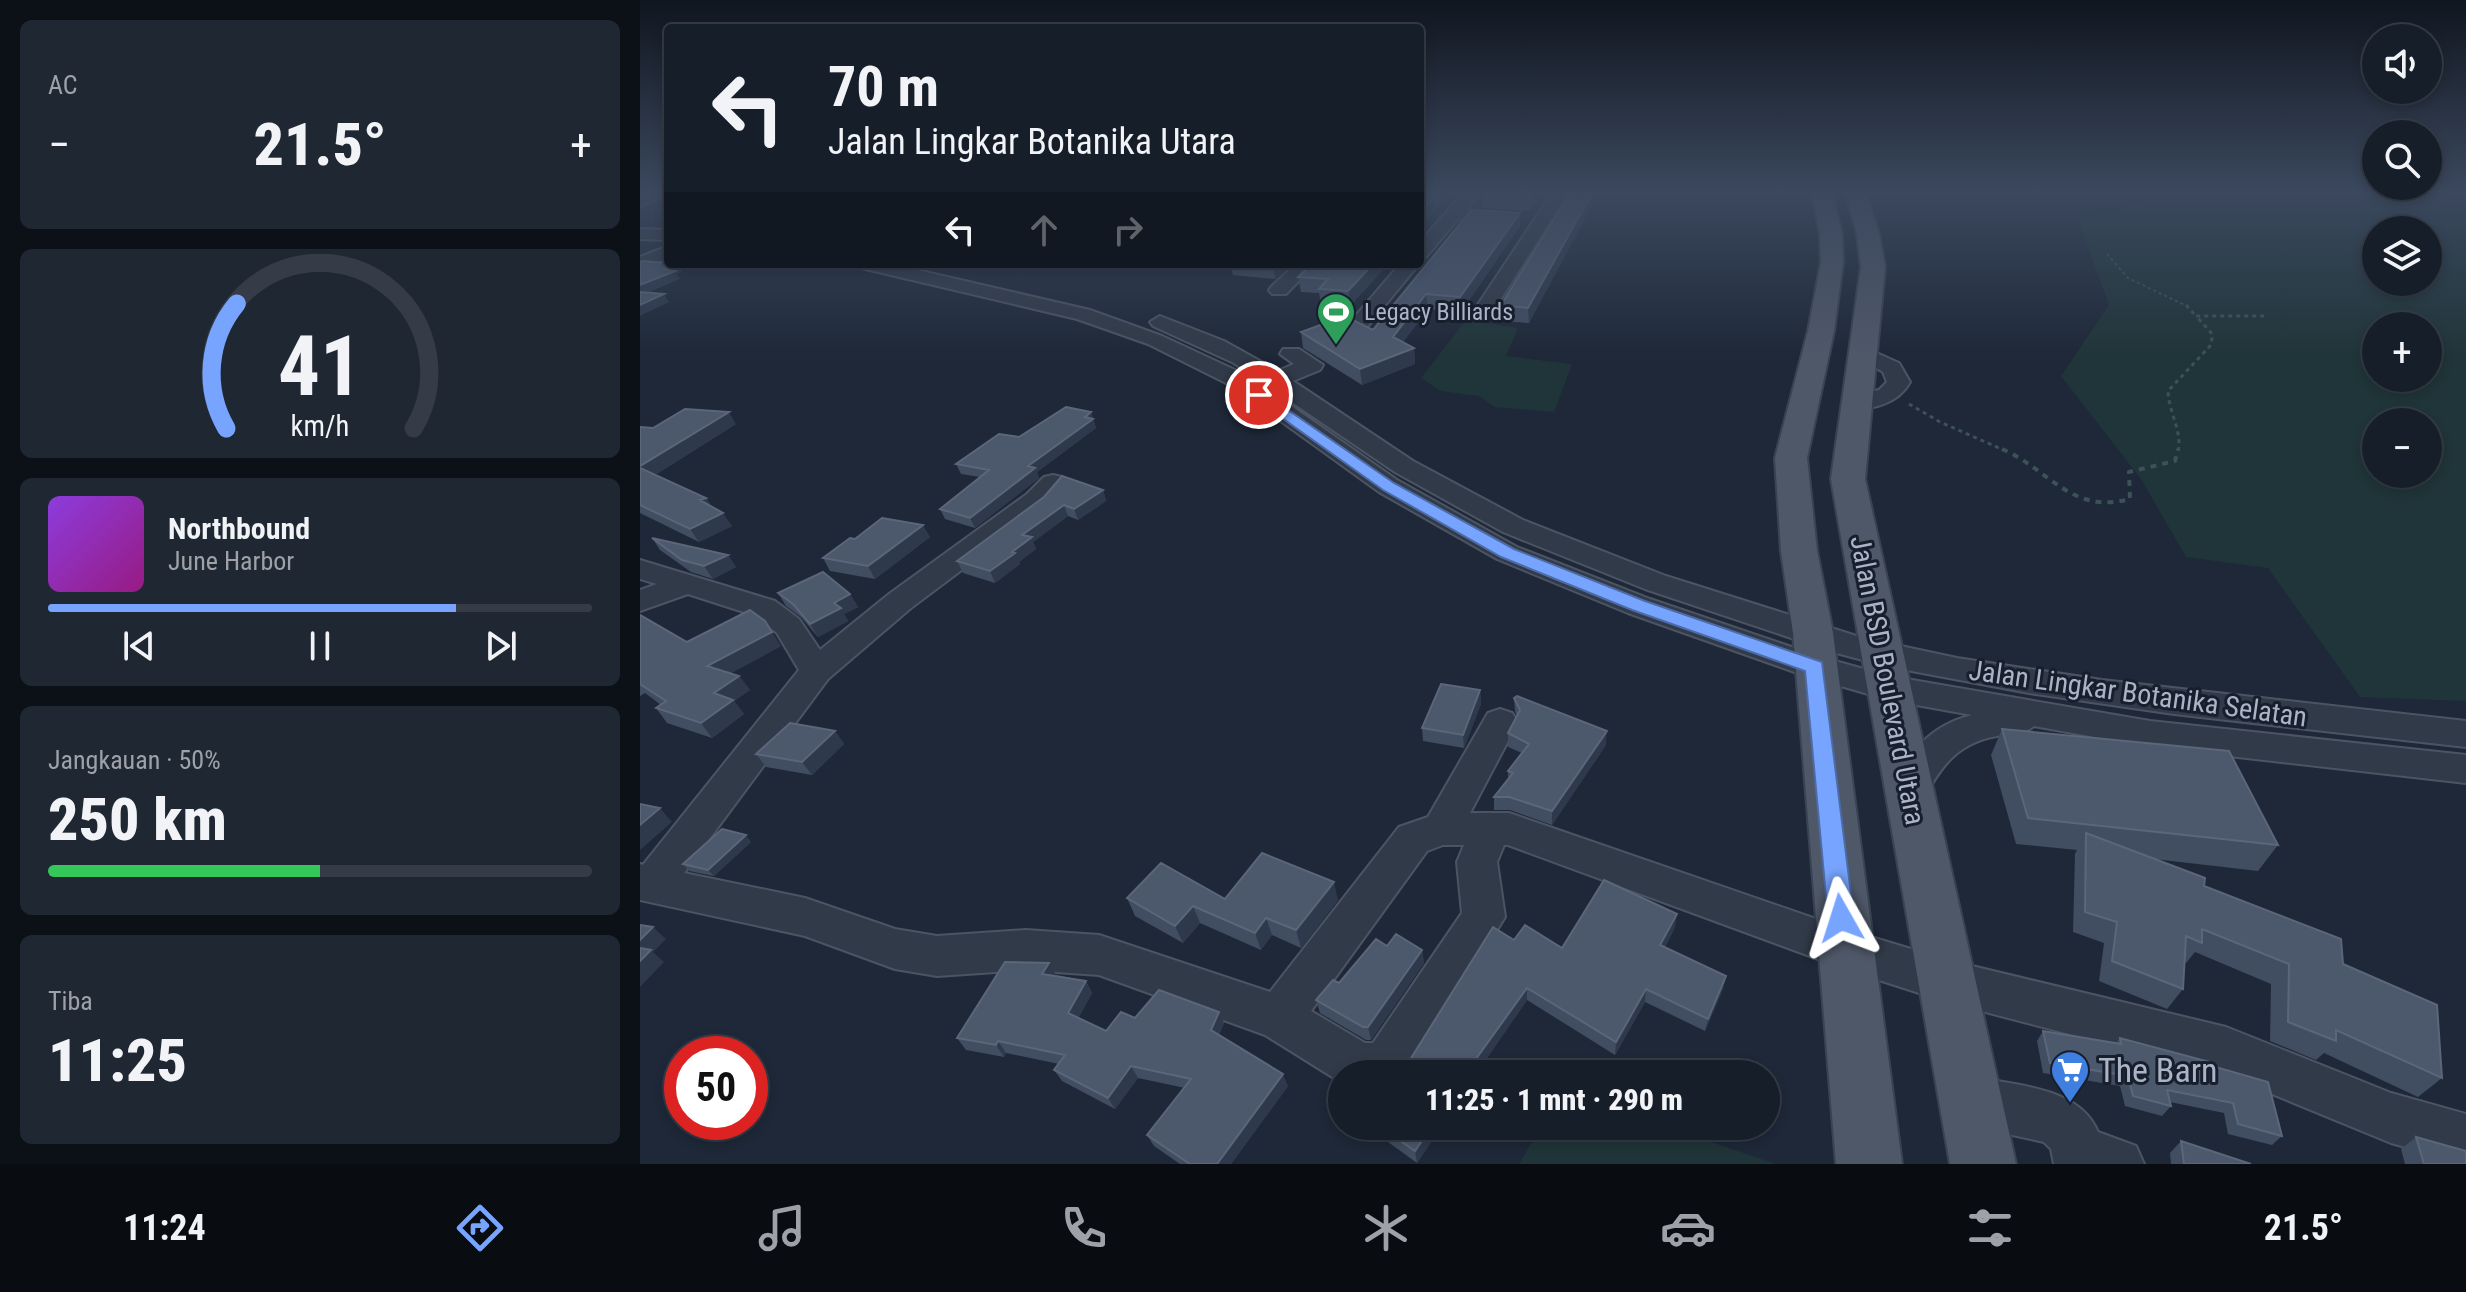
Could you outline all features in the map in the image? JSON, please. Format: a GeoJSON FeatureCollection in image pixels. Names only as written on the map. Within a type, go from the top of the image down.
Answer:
{"type":"FeatureCollection","features":[{"type":"Feature","properties":{"kind":"main road"},"geometry":{"type":"LineString","coordinates":[[1831,247],[1821,331],[1791,458],[1869,1164]]}},
{"type":"Feature","properties":{"kind":"main road","name":"Jalan BSD Boulevard Utara"},"geometry":{"type":"LineString","coordinates":[[1870,247],[1873,267],[1863,353],[1872,399],[1848,479],[1983,1164]]}},
{"type":"Feature","properties":{"kind":"street"},"geometry":{"type":"LineString","coordinates":[[1481,315],[1525,247]]}},
{"type":"Feature","properties":{"kind":"street"},"geometry":{"type":"LineString","coordinates":[[640,264],[664,253]]}},
{"type":"Feature","properties":{"kind":"street"},"geometry":{"type":"LineString","coordinates":[[888,268],[1054,299],[1176,328],[1230,352],[1278,379],[1413,472],[1530,534],[1814,650]]}},
{"type":"Feature","properties":{"kind":"street"},"geometry":{"type":"LineString","coordinates":[[949,268],[1054,299],[1240,381],[1388,486],[1507,553],[1639,606],[1886,671]]}},
{"type":"Feature","properties":{"kind":"street"},"geometry":{"type":"LineString","coordinates":[[1279,290],[1302,268]]}},
{"type":"Feature","properties":{"kind":"street"},"geometry":{"type":"LineString","coordinates":[[1360,323],[1407,268]]}},
{"type":"Feature","properties":{"kind":"street"},"geometry":{"type":"LineString","coordinates":[[1863,353],[1878,358],[1899,374],[1901,382],[1898,390],[1872,399]]}},
{"type":"Feature","properties":{"kind":"street"},"geometry":{"type":"LineString","coordinates":[[1278,379],[1312,365],[1291,354]]}},
{"type":"Feature","properties":{"kind":"street"},"geometry":{"type":"LineString","coordinates":[[1053,483],[1037,500],[900,601],[816,671],[646,883],[805,917],[895,949],[937,956],[1026,950],[1099,955],[1279,1017],[1360,1067],[1375,1067],[1389,1061],[1484,917],[1477,862],[1490,831]]}},
{"type":"Feature","properties":{"kind":"street"},"geometry":{"type":"LineString","coordinates":[[640,569],[764,608],[788,626],[816,671]]}},
{"type":"Feature","properties":{"kind":"street"},"geometry":{"type":"LineString","coordinates":[[640,601],[687,584]]}},
{"type":"Feature","properties":{"kind":"street","name":"Jalan Lingkar Botanika Selatan"},"geometry":{"type":"LineString","coordinates":[[1886,671],[2045,716],[2150,734],[2466,769]]}},
{"type":"Feature","properties":{"kind":"street","name":"Jalan Lingkar Botanika Selatan"},"geometry":{"type":"LineString","coordinates":[[1886,671],[2466,734]]}},
{"type":"Feature","properties":{"kind":"street"},"geometry":{"type":"LineString","coordinates":[[1909,790],[1925,760],[1949,736],[1967,728],[2045,716]]}},
{"type":"Feature","properties":{"kind":"street"},"geometry":{"type":"LineString","coordinates":[[1442,829],[1500,722]]}},
{"type":"Feature","properties":{"kind":"street"},"geometry":{"type":"LineString","coordinates":[[1279,1017],[1413,839],[1442,829],[1509,829],[1845,949],[1947,981],[2226,1051],[2391,1118],[2466,1139]]}},
{"type":"Feature","properties":{"kind":"street"},"geometry":{"type":"LineString","coordinates":[[1971,1101],[2058,1120],[2092,1160]]}},
{"type":"Feature","properties":{"kind":"path"},"geometry":{"type":"LineString","coordinates":[[1872,399],[1914,405],[1940,422],[2023,458],[2052,484],[2081,499],[2112,504],[2130,499],[2129,472],[2175,461],[2180,443],[2168,405],[2168,391],[2210,346],[2213,335],[2193,309],[2124,276],[2118,262],[2107,254]]}},
{"type":"Feature","properties":{"kind":"path"},"geometry":{"type":"LineString","coordinates":[[2196,316],[2268,316]]}},
{"type":"Feature","properties":{"kind":"green space"},"geometry":{"type":"Polygon","coordinates":[[[2088,247],[2362,247],[2362,296],[2442,296],[2442,247],[2466,247],[2466,701],[2360,697],[2268,568],[2186,557],[2141,479],[2061,376],[2109,305],[2088,247]]]}},
{"type":"Feature","properties":{"kind":"green space"},"geometry":{"type":"Polygon","coordinates":[[[1466,320],[1518,328],[1506,356],[1572,364],[1554,412],[1495,407],[1479,396],[1441,391],[1421,378],[1466,320]]]}},
{"type":"Feature","properties":{"kind":"green space"},"geometry":{"type":"Polygon","coordinates":[[[1533,1140],[1705,1140],[1776,1164],[1519,1164],[1533,1140]]]}},
{"type":"Feature","properties":{"kind":"building"},"geometry":{"type":"Polygon","coordinates":[[[1441,247],[1495,247],[1460,297],[1426,294],[1393,337],[1414,348],[1360,369],[1301,332],[1345,316],[1373,330],[1441,247]]]}},
{"type":"Feature","properties":{"kind":"building"},"geometry":{"type":"Polygon","coordinates":[[[1537,247],[1562,247],[1528,308],[1501,305],[1537,247]]]}},
{"type":"Feature","properties":{"kind":"building"},"geometry":{"type":"Polygon","coordinates":[[[640,262],[664,263],[664,269],[675,271],[640,285],[640,262]]]}},
{"type":"Feature","properties":{"kind":"building"},"geometry":{"type":"Polygon","coordinates":[[[1308,268],[1369,268],[1348,291],[1319,289],[1328,279],[1298,277],[1308,268]]]}},
{"type":"Feature","properties":{"kind":"building"},"geometry":{"type":"Polygon","coordinates":[[[640,292],[664,294],[640,305],[640,292]]]}},
{"type":"Feature","properties":{"kind":"building"},"geometry":{"type":"Polygon","coordinates":[[[1066,407],[1091,412],[1085,417],[1093,419],[1028,466],[1035,468],[970,518],[940,509],[989,470],[956,464],[999,434],[1019,437],[1066,407]]]}},
{"type":"Feature","properties":{"kind":"building"},"geometry":{"type":"Polygon","coordinates":[[[685,409],[729,412],[640,466],[640,427],[653,428],[685,409]]]}},
{"type":"Feature","properties":{"kind":"building"},"geometry":{"type":"Polygon","coordinates":[[[640,468],[706,498],[700,500],[723,513],[690,529],[640,505],[640,468]]]}},
{"type":"Feature","properties":{"kind":"building"},"geometry":{"type":"Polygon","coordinates":[[[1062,476],[1103,490],[1074,509],[1064,505],[1022,535],[1032,537],[990,571],[957,561],[1044,497],[1062,476]]]}},
{"type":"Feature","properties":{"kind":"building"},"geometry":{"type":"Polygon","coordinates":[[[882,518],[923,525],[868,566],[823,558],[850,538],[855,539],[882,518]]]}},
{"type":"Feature","properties":{"kind":"building"},"geometry":{"type":"Polygon","coordinates":[[[652,538],[728,555],[704,566],[682,560],[652,538]]]}},
{"type":"Feature","properties":{"kind":"building"},"geometry":{"type":"Polygon","coordinates":[[[823,572],[850,594],[834,603],[841,608],[810,624],[793,604],[778,593],[823,572]]]}},
{"type":"Feature","properties":{"kind":"building"},"geometry":{"type":"Polygon","coordinates":[[[750,610],[765,621],[772,632],[707,666],[739,676],[714,693],[733,700],[701,723],[656,708],[666,701],[640,684],[640,615],[687,642],[750,610]]]}},
{"type":"Feature","properties":{"kind":"building"},"geometry":{"type":"Polygon","coordinates":[[[1441,684],[1480,690],[1463,735],[1422,728],[1441,684]]]}},
{"type":"Feature","properties":{"kind":"building"},"geometry":{"type":"Polygon","coordinates":[[[1517,696],[1607,731],[1552,811],[1509,797],[1494,797],[1513,773],[1508,771],[1529,744],[1508,733],[1520,710],[1514,698],[1517,696]]]}},
{"type":"Feature","properties":{"kind":"building"},"geometry":{"type":"Polygon","coordinates":[[[790,723],[835,731],[802,762],[756,754],[790,723]]]}},
{"type":"Feature","properties":{"kind":"building"},"geometry":{"type":"Polygon","coordinates":[[[2002,729],[2229,751],[2278,845],[2028,818],[2002,729]]]}},
{"type":"Feature","properties":{"kind":"building"},"geometry":{"type":"Polygon","coordinates":[[[640,804],[660,808],[640,825],[640,804]]]}},
{"type":"Feature","properties":{"kind":"building"},"geometry":{"type":"Polygon","coordinates":[[[722,829],[746,835],[708,870],[683,864],[722,829]]]}},
{"type":"Feature","properties":{"kind":"building"},"geometry":{"type":"Polygon","coordinates":[[[2086,833],[2205,878],[2204,886],[2341,939],[2343,964],[2437,1005],[2442,1078],[2336,1030],[2336,1041],[2288,1022],[2289,964],[2202,929],[2202,943],[2186,936],[2183,989],[2112,961],[2117,922],[2085,912],[2086,833]]]}},
{"type":"Feature","properties":{"kind":"building"},"geometry":{"type":"Polygon","coordinates":[[[1262,853],[1334,882],[1296,930],[1266,918],[1255,933],[1193,906],[1175,926],[1127,898],[1161,863],[1225,899],[1262,853]]]}},
{"type":"Feature","properties":{"kind":"building"},"geometry":{"type":"Polygon","coordinates":[[[1604,880],[1677,914],[1660,945],[1726,976],[1708,1019],[1646,989],[1616,1042],[1527,988],[1475,1060],[1410,1060],[1493,927],[1514,940],[1525,925],[1562,948],[1604,880]]]}},
{"type":"Feature","properties":{"kind":"building"},"geometry":{"type":"Polygon","coordinates":[[[640,925],[653,927],[640,940],[640,925]]]}},
{"type":"Feature","properties":{"kind":"building"},"geometry":{"type":"Polygon","coordinates":[[[1396,934],[1422,950],[1368,1027],[1316,1000],[1333,980],[1339,983],[1376,939],[1387,946],[1396,934]]]}},
{"type":"Feature","properties":{"kind":"building"},"geometry":{"type":"Polygon","coordinates":[[[640,948],[651,950],[640,961],[640,948]]]}},
{"type":"Feature","properties":{"kind":"building"},"geometry":{"type":"Polygon","coordinates":[[[1005,962],[1049,963],[1042,974],[1086,981],[1068,1013],[1106,1031],[1121,1012],[1135,1018],[1159,990],[1219,1012],[1211,1030],[1283,1074],[1217,1164],[1190,1164],[1147,1135],[1191,1079],[1131,1066],[1108,1098],[1054,1070],[1065,1055],[998,1041],[996,1045],[957,1038],[1005,962]]]}},
{"type":"Feature","properties":{"kind":"building"},"geometry":{"type":"Polygon","coordinates":[[[2043,1031],[2121,1044],[2120,1038],[2210,1062],[2212,1066],[2268,1082],[2282,1136],[2238,1124],[2233,1103],[2167,1090],[2171,1106],[2133,1096],[2128,1076],[2050,1063],[2043,1031]]]}},
{"type":"Feature","properties":{"kind":"building"},"geometry":{"type":"Polygon","coordinates":[[[2416,1137],[2466,1151],[2466,1164],[2424,1164],[2416,1137]]]}},
{"type":"Feature","properties":{"kind":"building"},"geometry":{"type":"Polygon","coordinates":[[[1399,1140],[1422,1140],[1415,1151],[1399,1140]]]}},
{"type":"Feature","properties":{"kind":"building"},"geometry":{"type":"Polygon","coordinates":[[[2181,1141],[2251,1164],[2184,1164],[2181,1141]]]}},
{"type":"Feature","properties":{"kind":"place","name":"Legacy Billiards"},"geometry":{"type":"Point","coordinates":[1336,346]}},
{"type":"Feature","properties":{"kind":"place","name":"The Barn"},"geometry":{"type":"Point","coordinates":[2070,1104]}},
{"type":"Feature","properties":{"kind":"route"},"geometry":{"type":"LineString","coordinates":[[1259,395],[1388,486],[1507,553],[1639,606],[1815,667],[1841,918]]}}]}
